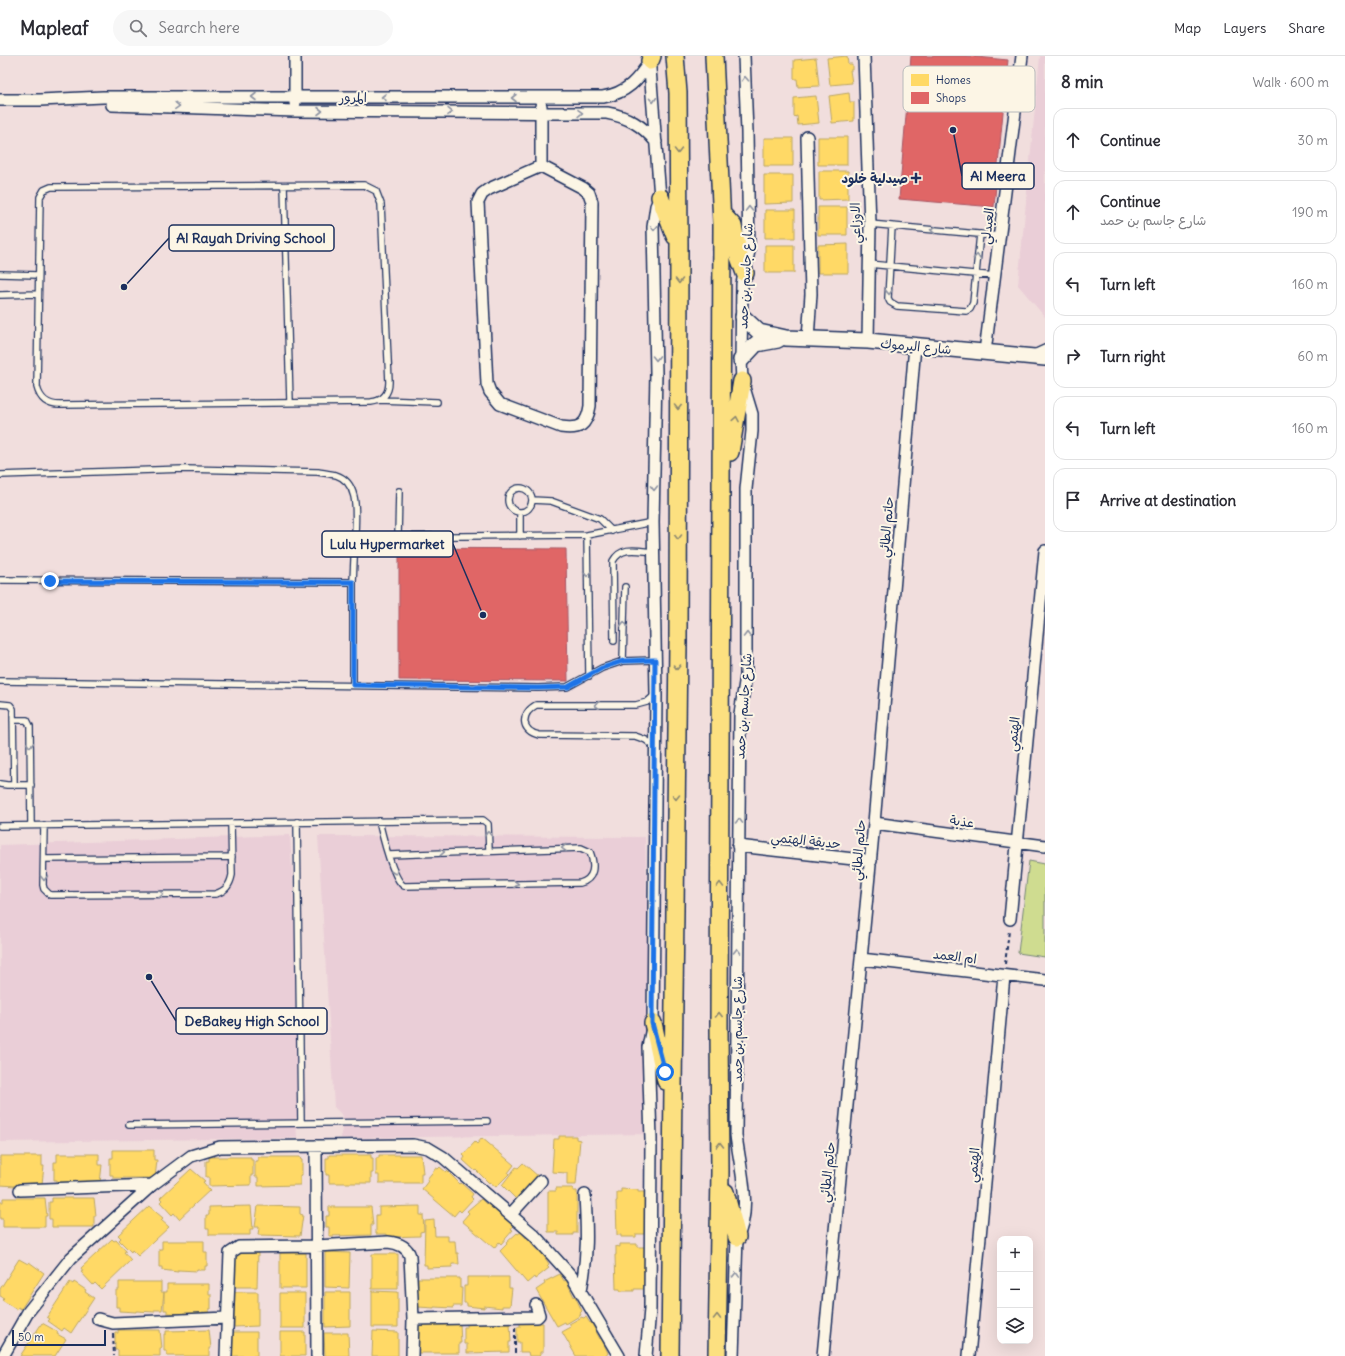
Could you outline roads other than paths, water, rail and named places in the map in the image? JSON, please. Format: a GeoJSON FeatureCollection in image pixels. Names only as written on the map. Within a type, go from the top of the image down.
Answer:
{"type":"FeatureCollection","features":[{"type":"Feature","properties":{"kind":"main road"},"geometry":{"type":"LineString","coordinates":[[670,1356],[677,715],[679,246],[678,106],[675,56]]}},
{"type":"Feature","properties":{"kind":"main road"},"geometry":{"type":"LineString","coordinates":[[703,56],[717,126]]}},
{"type":"Feature","properties":{"kind":"main road","name":"شارع جاسم بن حمد"},"geometry":{"type":"LineString","coordinates":[[714,56],[722,214],[719,1026],[720,1172],[717,1356]]}},
{"type":"Feature","properties":{"kind":"main road"},"geometry":{"type":"LineString","coordinates":[[660,197],[679,246]]}},
{"type":"Feature","properties":{"kind":"main road"},"geometry":{"type":"LineString","coordinates":[[722,214],[733,226],[738,257],[745,273]]}},
{"type":"Feature","properties":{"kind":"main road"},"geometry":{"type":"LineString","coordinates":[[722,470],[729,456],[742,381]]}},
{"type":"Feature","properties":{"kind":"main road"},"geometry":{"type":"LineString","coordinates":[[652,1023],[665,1072],[672,1126]]}},
{"type":"Feature","properties":{"kind":"main road"},"geometry":{"type":"LineString","coordinates":[[720,1172],[737,1236]]}},
{"type":"Feature","properties":{"kind":"street"},"geometry":{"type":"LineString","coordinates":[[295,56],[295,111]]}},
{"type":"Feature","properties":{"kind":"street","name":"شارع جاسم بن حمد"},"geometry":{"type":"LineString","coordinates":[[732,1356],[737,1236],[743,1224],[744,1208],[743,1175],[738,1158],[736,1135],[738,846],[740,714],[746,676],[746,489],[752,432],[750,404],[742,381],[741,360],[743,317],[742,284],[749,251],[744,56]]}},
{"type":"Feature","properties":{"kind":"street","name":"الاوزاعي"},"geometry":{"type":"LineString","coordinates":[[864,56],[870,224],[868,341]]}},
{"type":"Feature","properties":{"kind":"street","name":"العبدلي"},"geometry":{"type":"LineString","coordinates":[[1021,66],[1022,56]]}},
{"type":"Feature","properties":{"kind":"street"},"geometry":{"type":"LineString","coordinates":[[646,1356],[650,1309],[651,1139],[648,1047],[652,1023],[656,694],[653,522],[656,372],[654,228],[656,206],[660,197],[650,58]]}},
{"type":"Feature","properties":{"kind":"street","name":"المرور"},"geometry":{"type":"LineString","coordinates":[[0,100],[40,100],[82,97],[603,97],[615,94],[628,88],[637,80],[650,58]]}},
{"type":"Feature","properties":{"kind":"street"},"geometry":{"type":"LineString","coordinates":[[405,97],[405,111]]}},
{"type":"Feature","properties":{"kind":"street"},"geometry":{"type":"LineString","coordinates":[[541,98],[541,166]]}},
{"type":"Feature","properties":{"kind":"street","name":"المرور"},"geometry":{"type":"LineString","coordinates":[[40,100],[76,104],[159,105],[295,111],[597,112],[620,115],[642,127],[656,142]]}},
{"type":"Feature","properties":{"kind":"street","name":"العبدلي"},"geometry":{"type":"LineString","coordinates":[[985,352],[1015,112]]}},
{"type":"Feature","properties":{"kind":"street"},"geometry":{"type":"LineString","coordinates":[[807,137],[811,294],[808,339]]}},
{"type":"Feature","properties":{"kind":"street"},"geometry":{"type":"LineString","coordinates":[[541,166],[582,188],[589,193],[592,202],[590,406],[588,417],[582,425],[572,429],[561,427],[500,404],[490,392],[488,384],[478,202],[482,194],[489,189],[541,166]]}},
{"type":"Feature","properties":{"kind":"street"},"geometry":{"type":"LineString","coordinates":[[743,317],[760,332],[786,338]]}},
{"type":"Feature","properties":{"kind":"street"},"geometry":{"type":"LineString","coordinates":[[741,360],[756,344],[786,338]]}},
{"type":"Feature","properties":{"kind":"street","name":"شارع اليرموك"},"geometry":{"type":"LineString","coordinates":[[786,338],[868,341],[1045,358]]}},
{"type":"Feature","properties":{"kind":"street","name":"حاتم الطائي"},"geometry":{"type":"LineString","coordinates":[[823,1356],[871,861],[915,346]]}},
{"type":"Feature","properties":{"kind":"street","name":"الهتمي"},"geometry":{"type":"LineString","coordinates":[[1010,920],[1045,551]]}},
{"type":"Feature","properties":{"kind":"street","name":"عذبة"},"geometry":{"type":"LineString","coordinates":[[874,823],[1045,846]]}},
{"type":"Feature","properties":{"kind":"street","name":"حديقة الهتمي"},"geometry":{"type":"LineString","coordinates":[[738,846],[871,861]]}},
{"type":"Feature","properties":{"kind":"street","name":"ام العمد"},"geometry":{"type":"LineString","coordinates":[[861,959],[1045,980]]}},
{"type":"Feature","properties":{"kind":"street","name":"الهتمي"},"geometry":{"type":"LineString","coordinates":[[969,1356],[1004,976]]}},
{"type":"Feature","properties":{"kind":"street"},"geometry":{"type":"LineString","coordinates":[[3,1356],[28,1312],[71,1258],[152,1186],[191,1156],[220,1147],[413,1145],[428,1148],[443,1157],[511,1214],[534,1236],[572,1277],[619,1356]]}},
{"type":"Feature","properties":{"kind":"street"},"geometry":{"type":"LineString","coordinates":[[316,1146],[317,1356]]}},
{"type":"Feature","properties":{"kind":"street"},"geometry":{"type":"LineString","coordinates":[[511,1214],[541,1181]]}},
{"type":"Feature","properties":{"kind":"street"},"geometry":{"type":"LineString","coordinates":[[20,1190],[152,1186]]}},
{"type":"Feature","properties":{"kind":"street"},"geometry":{"type":"LineString","coordinates":[[581,1290],[588,1245],[585,1195]]}},
{"type":"Feature","properties":{"kind":"street"},"geometry":{"type":"LineString","coordinates":[[226,1356],[230,1253],[239,1247],[316,1246],[388,1242],[398,1243],[410,1256],[413,1319],[412,1356]]}},
{"type":"Feature","properties":{"kind":"street"},"geometry":{"type":"LineString","coordinates":[[413,1319],[538,1317],[539,1315],[536,1305]]}},
{"type":"Feature","properties":{"kind":"street"},"geometry":{"type":"LineString","coordinates":[[98,1319],[113,1323],[227,1318]]}},
{"type":"Feature","properties":{"kind":"lane"},"geometry":{"type":"LineString","coordinates":[[379,400],[388,391],[389,382],[381,204],[379,195],[373,188],[364,185],[47,188],[40,197],[37,387],[41,397],[49,403],[60,405],[370,402],[379,400],[437,402]]}},
{"type":"Feature","properties":{"kind":"lane"},"geometry":{"type":"LineString","coordinates":[[284,186],[290,402]]}},
{"type":"Feature","properties":{"kind":"lane"},"geometry":{"type":"LineString","coordinates":[[870,224],[1000,236]]}},
{"type":"Feature","properties":{"kind":"lane"},"geometry":{"type":"LineString","coordinates":[[892,226],[888,298],[890,302],[897,306],[966,311],[972,306],[980,234]]}},
{"type":"Feature","properties":{"kind":"lane"},"geometry":{"type":"LineString","coordinates":[[869,264],[995,276]]}},
{"type":"Feature","properties":{"kind":"lane"},"geometry":{"type":"LineString","coordinates":[[0,274],[38,275]]}},
{"type":"Feature","properties":{"kind":"lane"},"geometry":{"type":"LineString","coordinates":[[0,295],[38,294]]}},
{"type":"Feature","properties":{"kind":"lane"},"geometry":{"type":"LineString","coordinates":[[1028,356],[1045,348]]}},
{"type":"Feature","properties":{"kind":"lane"},"geometry":{"type":"LineString","coordinates":[[0,475],[47,472],[185,469],[318,472],[337,475],[349,482],[354,493],[355,537],[353,582],[353,685]]}},
{"type":"Feature","properties":{"kind":"lane"},"geometry":{"type":"LineString","coordinates":[[523,489],[530,492],[532,500],[530,507],[520,513],[512,509],[508,502],[512,492],[523,489]]}},
{"type":"Feature","properties":{"kind":"lane"},"geometry":{"type":"LineString","coordinates":[[398,536],[399,491]]}},
{"type":"Feature","properties":{"kind":"lane"},"geometry":{"type":"LineString","coordinates":[[532,500],[551,501],[600,519],[612,531]]}},
{"type":"Feature","properties":{"kind":"lane"},"geometry":{"type":"LineString","coordinates":[[520,513],[520,536]]}},
{"type":"Feature","properties":{"kind":"lane"},"geometry":{"type":"LineString","coordinates":[[355,537],[587,535],[653,522]]}},
{"type":"Feature","properties":{"kind":"lane"},"geometry":{"type":"LineString","coordinates":[[587,535],[589,676]]}},
{"type":"Feature","properties":{"kind":"lane"},"geometry":{"type":"LineString","coordinates":[[614,641],[614,561],[617,554],[623,550],[654,552]]}},
{"type":"Feature","properties":{"kind":"lane"},"geometry":{"type":"LineString","coordinates":[[0,580],[353,582]]}},
{"type":"Feature","properties":{"kind":"lane"},"geometry":{"type":"LineString","coordinates":[[623,661],[625,588]]}},
{"type":"Feature","properties":{"kind":"lane"},"geometry":{"type":"LineString","coordinates":[[0,681],[538,688],[568,687],[602,668],[623,661],[655,660]]}},
{"type":"Feature","properties":{"kind":"lane"},"geometry":{"type":"LineString","coordinates":[[655,748],[646,740],[635,736],[530,733],[526,726],[525,717],[528,710],[536,705],[636,705],[647,702],[656,694]]}},
{"type":"Feature","properties":{"kind":"lane"},"geometry":{"type":"LineString","coordinates":[[0,704],[12,706],[14,785]]}},
{"type":"Feature","properties":{"kind":"lane"},"geometry":{"type":"LineString","coordinates":[[13,720],[27,720],[30,724],[31,826]]}},
{"type":"Feature","properties":{"kind":"lane"},"geometry":{"type":"LineString","coordinates":[[0,784],[31,785]]}},
{"type":"Feature","properties":{"kind":"lane"},"geometry":{"type":"LineString","coordinates":[[0,826],[483,820],[488,824],[489,850]]}},
{"type":"Feature","properties":{"kind":"lane"},"geometry":{"type":"LineString","coordinates":[[379,821],[383,841],[399,882],[407,886],[580,883],[590,879],[592,875],[592,858],[590,852],[581,848],[389,854]]}},
{"type":"Feature","properties":{"kind":"lane"},"geometry":{"type":"LineString","coordinates":[[297,822],[301,1123]]}},
{"type":"Feature","properties":{"kind":"lane"},"geometry":{"type":"LineString","coordinates":[[44,825],[44,889],[50,895],[55,896],[215,894],[222,892],[231,882],[231,823]]}},
{"type":"Feature","properties":{"kind":"lane"},"geometry":{"type":"LineString","coordinates":[[44,859],[232,857]]}},
{"type":"Feature","properties":{"kind":"lane"},"geometry":{"type":"LineString","coordinates":[[129,1125],[487,1120]]}},
{"type":"Feature","properties":{"kind":"place","name":"Al Meera"},"geometry":{"type":"Point","coordinates":[953,130]}},
{"type":"Feature","properties":{"kind":"place","name":"صيدلية خلود"},"geometry":{"type":"Point","coordinates":[916,178]}},
{"type":"Feature","properties":{"kind":"place","name":"Al Rayah Driving School"},"geometry":{"type":"Point","coordinates":[124,287]}},
{"type":"Feature","properties":{"kind":"place","name":"Lulu Hypermarket"},"geometry":{"type":"Point","coordinates":[483,615]}},
{"type":"Feature","properties":{"kind":"place","name":"DeBakey High School"},"geometry":{"type":"Point","coordinates":[149,977]}}]}
